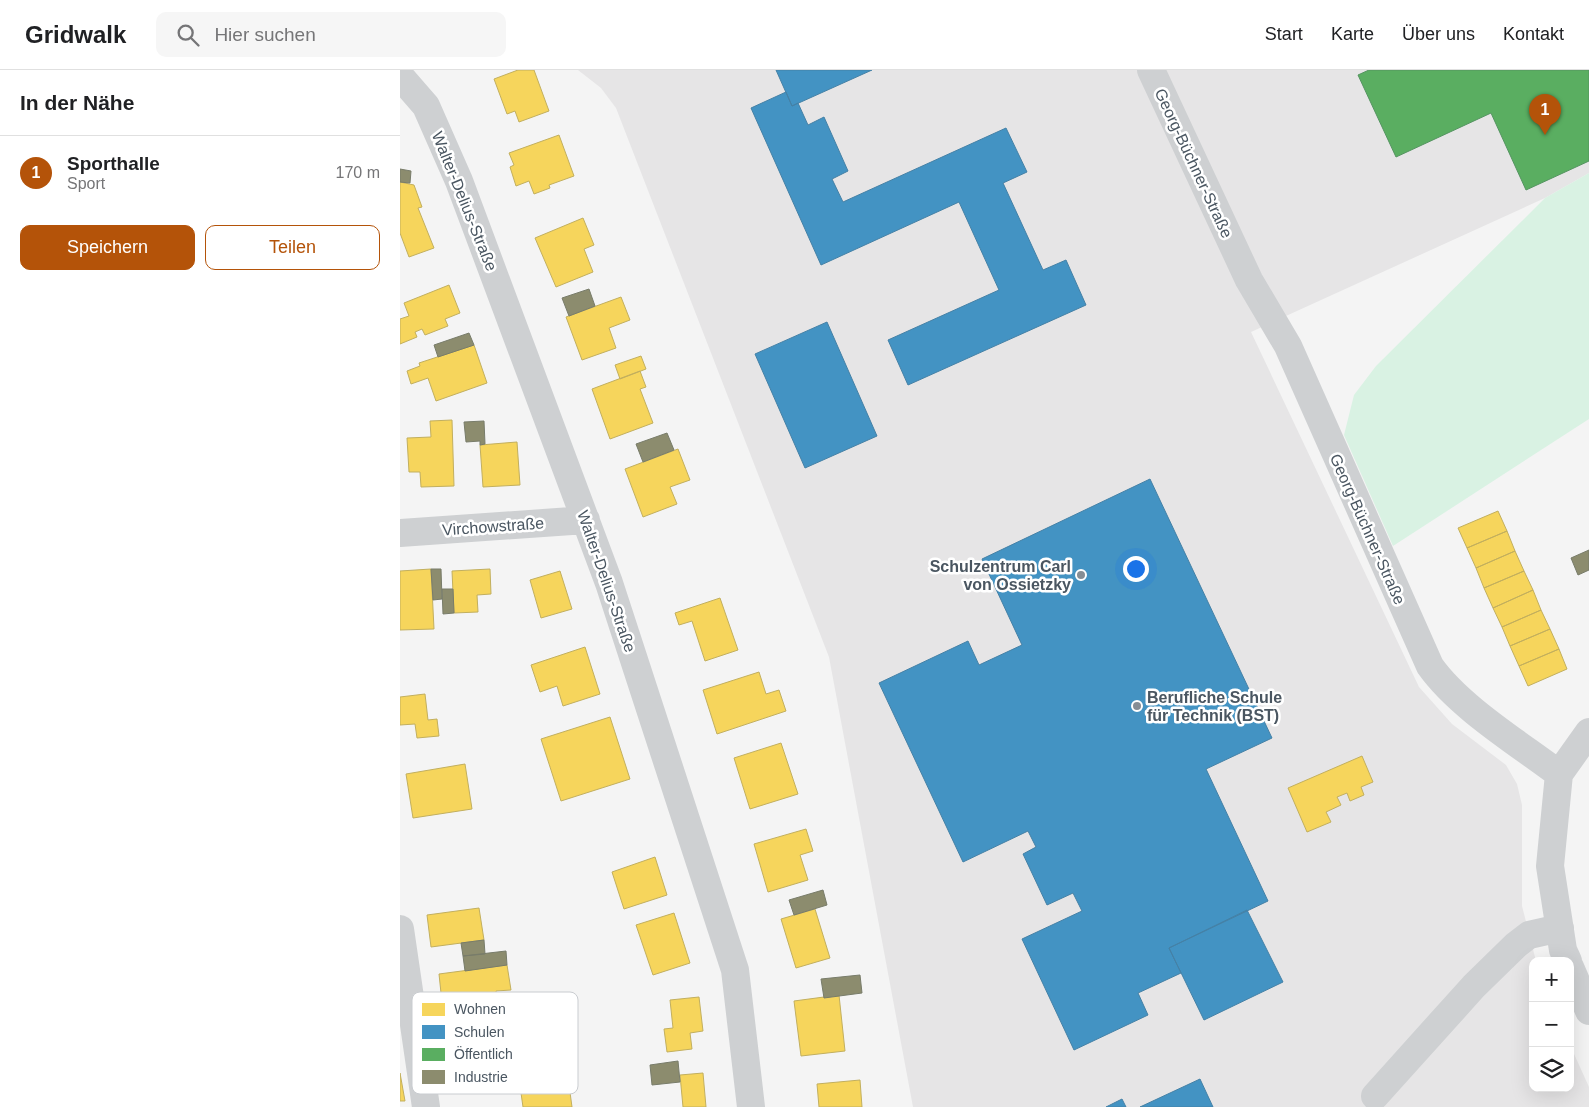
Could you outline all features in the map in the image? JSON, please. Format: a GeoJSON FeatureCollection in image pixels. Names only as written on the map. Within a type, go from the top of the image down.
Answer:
{"type":"FeatureCollection","features":[{"type":"Feature","properties":{"kind":"street"},"geometry":{"type":"LineString","coordinates":[[400,74],[405,70]]}},
{"type":"Feature","properties":{"kind":"street","name":"Georg-Büchner-Straße"},"geometry":{"type":"LineString","coordinates":[[1151,70],[1249,280],[1288,346],[1430,666],[1439,678],[1461,699],[1558,774]]}},
{"type":"Feature","properties":{"kind":"street","name":"Walter-Delius-Straße"},"geometry":{"type":"LineString","coordinates":[[400,74],[426,106],[460,181],[612,592],[735,970],[751,1107]]}},
{"type":"Feature","properties":{"kind":"street","name":"Virchowstraße"},"geometry":{"type":"LineString","coordinates":[[400,533],[586,520]]}},
{"type":"Feature","properties":{"kind":"street"},"geometry":{"type":"LineString","coordinates":[[1566,957],[1563,950],[1550,866],[1558,774],[1589,732]]}},
{"type":"Feature","properties":{"kind":"street"},"geometry":{"type":"LineString","coordinates":[[1376,1096],[1474,986],[1516,945],[1529,936],[1560,928]]}},
{"type":"Feature","properties":{"kind":"street"},"geometry":{"type":"LineString","coordinates":[[400,929],[412,1011]]}},
{"type":"Feature","properties":{"kind":"street"},"geometry":{"type":"LineString","coordinates":[[1574,976],[1589,1011]]}},
{"type":"Feature","properties":{"kind":"street"},"geometry":{"type":"LineString","coordinates":[[424,1094],[426,1107]]}},
{"type":"Feature","properties":{"kind":"shaded area","name":"Schulzentrum Carl von Ossietzky"},"geometry":{"type":"Polygon","coordinates":[[[578,70],[1589,70],[1589,173],[1545,198],[1251,332],[1419,687],[1452,724],[1506,765],[1517,784],[1522,805],[1522,906],[1535,957],[1529,957],[1529,1092],[1574,1092],[1574,1054],[1589,1087],[1589,1107],[913,1107],[829,657],[616,108],[601,88],[578,70]]]}},
{"type":"Feature","properties":{"kind":"green space"},"geometry":{"type":"Polygon","coordinates":[[[1589,173],[1589,419],[1393,546],[1344,435],[1354,395],[1376,366],[1545,198],[1589,173]]]}},
{"type":"Feature","properties":{"kind":"building: Wohnen"},"geometry":{"type":"Polygon","coordinates":[[[518,70],[534,70],[549,111],[519,122],[515,111],[507,114],[494,79],[518,70]]]}},
{"type":"Feature","properties":{"kind":"building: Wohnen"},"geometry":{"type":"Polygon","coordinates":[[[559,135],[574,176],[549,185],[550,188],[534,194],[529,181],[516,186],[510,167],[514,165],[509,153],[559,135]]]}},
{"type":"Feature","properties":{"kind":"building: Wohnen"},"geometry":{"type":"Polygon","coordinates":[[[400,182],[414,185],[422,207],[418,208],[434,248],[409,257],[400,233],[400,182]]]}},
{"type":"Feature","properties":{"kind":"building: Wohnen"},"geometry":{"type":"Polygon","coordinates":[[[583,218],[594,245],[584,249],[593,272],[556,287],[535,238],[583,218]]]}},
{"type":"Feature","properties":{"kind":"building: Wohnen"},"geometry":{"type":"Polygon","coordinates":[[[449,285],[460,313],[445,319],[448,326],[425,335],[422,329],[415,332],[417,337],[400,344],[400,319],[409,316],[404,303],[449,285]]]}},
{"type":"Feature","properties":{"kind":"building: Wohnen"},"geometry":{"type":"Polygon","coordinates":[[[621,297],[630,320],[609,328],[616,348],[582,360],[566,317],[621,297]]]}},
{"type":"Feature","properties":{"kind":"building: Wohnen"},"geometry":{"type":"Polygon","coordinates":[[[474,345],[487,383],[436,401],[428,378],[411,384],[407,371],[420,366],[419,363],[474,345]]]}},
{"type":"Feature","properties":{"kind":"building: Wohnen"},"geometry":{"type":"Polygon","coordinates":[[[641,356],[646,369],[620,379],[615,365],[641,356]]]}},
{"type":"Feature","properties":{"kind":"building: Wohnen"},"geometry":{"type":"Polygon","coordinates":[[[640,371],[646,387],[640,389],[653,423],[610,439],[592,389],[640,371]]]}},
{"type":"Feature","properties":{"kind":"building: Wohnen"},"geometry":{"type":"Polygon","coordinates":[[[452,420],[454,486],[421,487],[420,472],[409,472],[407,438],[431,437],[430,421],[452,420]]]}},
{"type":"Feature","properties":{"kind":"building: Wohnen"},"geometry":{"type":"Polygon","coordinates":[[[517,442],[520,485],[483,487],[480,445],[517,442]]]}},
{"type":"Feature","properties":{"kind":"building: Wohnen"},"geometry":{"type":"Polygon","coordinates":[[[678,449],[690,480],[670,487],[677,504],[643,517],[625,469],[678,449]]]}},
{"type":"Feature","properties":{"kind":"building: Wohnen"},"geometry":{"type":"Polygon","coordinates":[[[1498,511],[1507,531],[1467,548],[1458,528],[1498,511]]]}},
{"type":"Feature","properties":{"kind":"building: Wohnen"},"geometry":{"type":"Polygon","coordinates":[[[1507,531],[1515,551],[1476,568],[1467,548],[1507,531]]]}},
{"type":"Feature","properties":{"kind":"building: Wohnen"},"geometry":{"type":"Polygon","coordinates":[[[1515,551],[1524,571],[1484,588],[1476,568],[1515,551]]]}},
{"type":"Feature","properties":{"kind":"building: Wohnen"},"geometry":{"type":"Polygon","coordinates":[[[431,569],[434,629],[400,630],[400,571],[431,569]]]}},
{"type":"Feature","properties":{"kind":"building: Wohnen"},"geometry":{"type":"Polygon","coordinates":[[[490,569],[491,594],[477,595],[478,612],[454,613],[452,571],[490,569]]]}},
{"type":"Feature","properties":{"kind":"building: Wohnen"},"geometry":{"type":"Polygon","coordinates":[[[560,571],[572,609],[541,618],[530,580],[560,571]]]}},
{"type":"Feature","properties":{"kind":"building: Wohnen"},"geometry":{"type":"Polygon","coordinates":[[[1524,571],[1533,590],[1493,608],[1484,588],[1524,571]]]}},
{"type":"Feature","properties":{"kind":"building: Wohnen"},"geometry":{"type":"Polygon","coordinates":[[[1533,590],[1541,610],[1502,627],[1493,608],[1533,590]]]}},
{"type":"Feature","properties":{"kind":"building: Wohnen"},"geometry":{"type":"Polygon","coordinates":[[[720,598],[738,650],[705,661],[692,621],[679,625],[675,613],[720,598]]]}},
{"type":"Feature","properties":{"kind":"building: Wohnen"},"geometry":{"type":"Polygon","coordinates":[[[1541,610],[1550,629],[1510,646],[1502,627],[1541,610]]]}},
{"type":"Feature","properties":{"kind":"building: Wohnen"},"geometry":{"type":"Polygon","coordinates":[[[1550,629],[1559,649],[1519,666],[1510,646],[1550,629]]]}},
{"type":"Feature","properties":{"kind":"building: Wohnen"},"geometry":{"type":"Polygon","coordinates":[[[585,647],[600,694],[563,706],[557,686],[540,692],[531,665],[585,647]]]}},
{"type":"Feature","properties":{"kind":"building: Wohnen"},"geometry":{"type":"Polygon","coordinates":[[[1559,649],[1567,669],[1528,686],[1519,666],[1559,649]]]}},
{"type":"Feature","properties":{"kind":"building: Wohnen"},"geometry":{"type":"Polygon","coordinates":[[[759,672],[766,694],[779,690],[786,711],[717,734],[703,690],[759,672]]]}},
{"type":"Feature","properties":{"kind":"building: Wohnen"},"geometry":{"type":"Polygon","coordinates":[[[425,694],[428,720],[437,719],[439,736],[417,738],[415,724],[400,725],[400,697],[425,694]]]}},
{"type":"Feature","properties":{"kind":"building: Wohnen"},"geometry":{"type":"Polygon","coordinates":[[[610,717],[630,779],[561,801],[541,739],[610,717]]]}},
{"type":"Feature","properties":{"kind":"building: Wohnen"},"geometry":{"type":"Polygon","coordinates":[[[781,743],[798,794],[750,809],[734,758],[781,743]]]}},
{"type":"Feature","properties":{"kind":"building: Wohnen"},"geometry":{"type":"Polygon","coordinates":[[[1362,756],[1373,782],[1361,787],[1364,795],[1350,801],[1347,793],[1337,797],[1341,805],[1326,812],[1331,822],[1307,832],[1288,788],[1362,756]]]}},
{"type":"Feature","properties":{"kind":"building: Wohnen"},"geometry":{"type":"Polygon","coordinates":[[[465,764],[472,809],[413,818],[406,774],[465,764]]]}},
{"type":"Feature","properties":{"kind":"building: Wohnen"},"geometry":{"type":"Polygon","coordinates":[[[806,829],[813,851],[800,855],[808,880],[768,892],[754,844],[806,829]]]}},
{"type":"Feature","properties":{"kind":"building: Wohnen"},"geometry":{"type":"Polygon","coordinates":[[[655,857],[667,895],[624,909],[612,872],[655,857]]]}},
{"type":"Feature","properties":{"kind":"building: Wohnen"},"geometry":{"type":"Polygon","coordinates":[[[479,908],[484,940],[431,947],[427,915],[479,908]]]}},
{"type":"Feature","properties":{"kind":"building: Wohnen"},"geometry":{"type":"Polygon","coordinates":[[[815,909],[830,958],[796,968],[781,919],[815,909]]]}},
{"type":"Feature","properties":{"kind":"building: Wohnen"},"geometry":{"type":"Polygon","coordinates":[[[674,913],[690,963],[653,975],[636,925],[674,913]]]}},
{"type":"Feature","properties":{"kind":"building: Wohnen"},"geometry":{"type":"Polygon","coordinates":[[[507,965],[511,990],[496,992],[441,992],[439,974],[507,965]]]}},
{"type":"Feature","properties":{"kind":"building: Wohnen"},"geometry":{"type":"Polygon","coordinates":[[[839,995],[845,1051],[801,1056],[794,1001],[839,995]]]}},
{"type":"Feature","properties":{"kind":"building: Wohnen"},"geometry":{"type":"Polygon","coordinates":[[[699,997],[703,1031],[690,1033],[692,1049],[667,1052],[664,1029],[673,1028],[670,1000],[699,997]]]}},
{"type":"Feature","properties":{"kind":"building: Wohnen"},"geometry":{"type":"Polygon","coordinates":[[[400,1073],[405,1101],[400,1101],[400,1073]]]}},
{"type":"Feature","properties":{"kind":"building: Wohnen"},"geometry":{"type":"Polygon","coordinates":[[[703,1073],[706,1107],[683,1107],[680,1075],[703,1073]]]}},
{"type":"Feature","properties":{"kind":"building: Wohnen"},"geometry":{"type":"Polygon","coordinates":[[[860,1080],[862,1107],[819,1107],[817,1084],[860,1080]]]}},
{"type":"Feature","properties":{"kind":"building: Wohnen"},"geometry":{"type":"Polygon","coordinates":[[[521,1094],[570,1094],[572,1107],[523,1107],[521,1094]]]}},
{"type":"Feature","properties":{"kind":"building: Schulen"},"geometry":{"type":"Polygon","coordinates":[[[776,70],[872,70],[792,106],[776,70]]]}},
{"type":"Feature","properties":{"kind":"building: Schulen"},"geometry":{"type":"Polygon","coordinates":[[[786,92],[792,106],[798,103],[808,125],[824,117],[848,171],[832,179],[843,202],[1006,128],[1027,172],[1003,183],[1043,270],[1066,260],[1086,305],[908,385],[888,340],[999,290],[959,202],[821,265],[751,108],[786,92]]]}},
{"type":"Feature","properties":{"kind":"building: Schulen"},"geometry":{"type":"Polygon","coordinates":[[[827,322],[877,436],[805,468],[755,354],[827,322]]]}},
{"type":"Feature","properties":{"kind":"building: Schulen"},"geometry":{"type":"Polygon","coordinates":[[[1150,479],[1272,738],[1206,769],[1268,901],[1169,948],[1181,973],[1138,993],[1148,1015],[1074,1050],[1022,939],[1082,911],[1073,893],[1047,905],[1023,854],[1036,847],[1028,831],[963,862],[879,683],[968,641],[979,665],[1022,645],[982,559],[1150,479]]]}},
{"type":"Feature","properties":{"kind":"building: Schulen"},"geometry":{"type":"Polygon","coordinates":[[[1247,910],[1283,982],[1204,1020],[1169,948],[1247,910]]]}},
{"type":"Feature","properties":{"kind":"building: Schulen"},"geometry":{"type":"Polygon","coordinates":[[[1200,1079],[1213,1107],[1140,1107],[1200,1079]]]}},
{"type":"Feature","properties":{"kind":"building: Schulen"},"geometry":{"type":"Polygon","coordinates":[[[1122,1099],[1126,1107],[1106,1107],[1122,1099]]]}},
{"type":"Feature","properties":{"kind":"building: Öffentlich"},"geometry":{"type":"Polygon","coordinates":[[[1369,70],[1589,70],[1589,161],[1526,190],[1491,113],[1396,157],[1358,75],[1369,70]]]}},
{"type":"Feature","properties":{"kind":"building: Industrie"},"geometry":{"type":"Polygon","coordinates":[[[400,169],[411,171],[410,183],[400,182],[400,169]]]}},
{"type":"Feature","properties":{"kind":"building: Industrie"},"geometry":{"type":"Polygon","coordinates":[[[589,289],[595,306],[569,316],[562,298],[589,289]]]}},
{"type":"Feature","properties":{"kind":"building: Industrie"},"geometry":{"type":"Polygon","coordinates":[[[469,333],[474,345],[438,357],[434,345],[469,333]]]}},
{"type":"Feature","properties":{"kind":"building: Industrie"},"geometry":{"type":"Polygon","coordinates":[[[484,421],[485,444],[480,445],[480,441],[466,442],[464,422],[484,421]]]}},
{"type":"Feature","properties":{"kind":"building: Industrie"},"geometry":{"type":"Polygon","coordinates":[[[667,433],[674,450],[643,462],[636,444],[667,433]]]}},
{"type":"Feature","properties":{"kind":"building: Industrie"},"geometry":{"type":"Polygon","coordinates":[[[1589,550],[1589,570],[1578,575],[1571,558],[1589,550]]]}},
{"type":"Feature","properties":{"kind":"building: Industrie"},"geometry":{"type":"Polygon","coordinates":[[[431,569],[441,569],[442,599],[433,600],[431,569]]]}},
{"type":"Feature","properties":{"kind":"building: Industrie"},"geometry":{"type":"Polygon","coordinates":[[[442,589],[453,589],[454,613],[443,614],[442,589]]]}},
{"type":"Feature","properties":{"kind":"building: Industrie"},"geometry":{"type":"Polygon","coordinates":[[[823,890],[827,905],[794,915],[789,900],[823,890]]]}},
{"type":"Feature","properties":{"kind":"building: Industrie"},"geometry":{"type":"Polygon","coordinates":[[[484,940],[485,954],[463,956],[461,943],[484,940]]]}},
{"type":"Feature","properties":{"kind":"building: Industrie"},"geometry":{"type":"Polygon","coordinates":[[[506,951],[507,965],[465,971],[463,956],[506,951]]]}},
{"type":"Feature","properties":{"kind":"building: Industrie"},"geometry":{"type":"Polygon","coordinates":[[[860,975],[862,993],[824,998],[821,979],[860,975]]]}},
{"type":"Feature","properties":{"kind":"building: Industrie"},"geometry":{"type":"Polygon","coordinates":[[[678,1061],[680,1082],[652,1085],[650,1065],[678,1061]]]}},
{"type":"Feature","properties":{"kind":"place","name":"Sporthalle"},"geometry":{"type":"Point","coordinates":[1545,135]}},
{"type":"Feature","properties":{"kind":"place","name":"Schulzentrum Carl von Ossietzky"},"geometry":{"type":"Point","coordinates":[1081,575]}},
{"type":"Feature","properties":{"kind":"place","name":"Berufliche Schule für Technik (BST)"},"geometry":{"type":"Point","coordinates":[1137,706]}}]}
